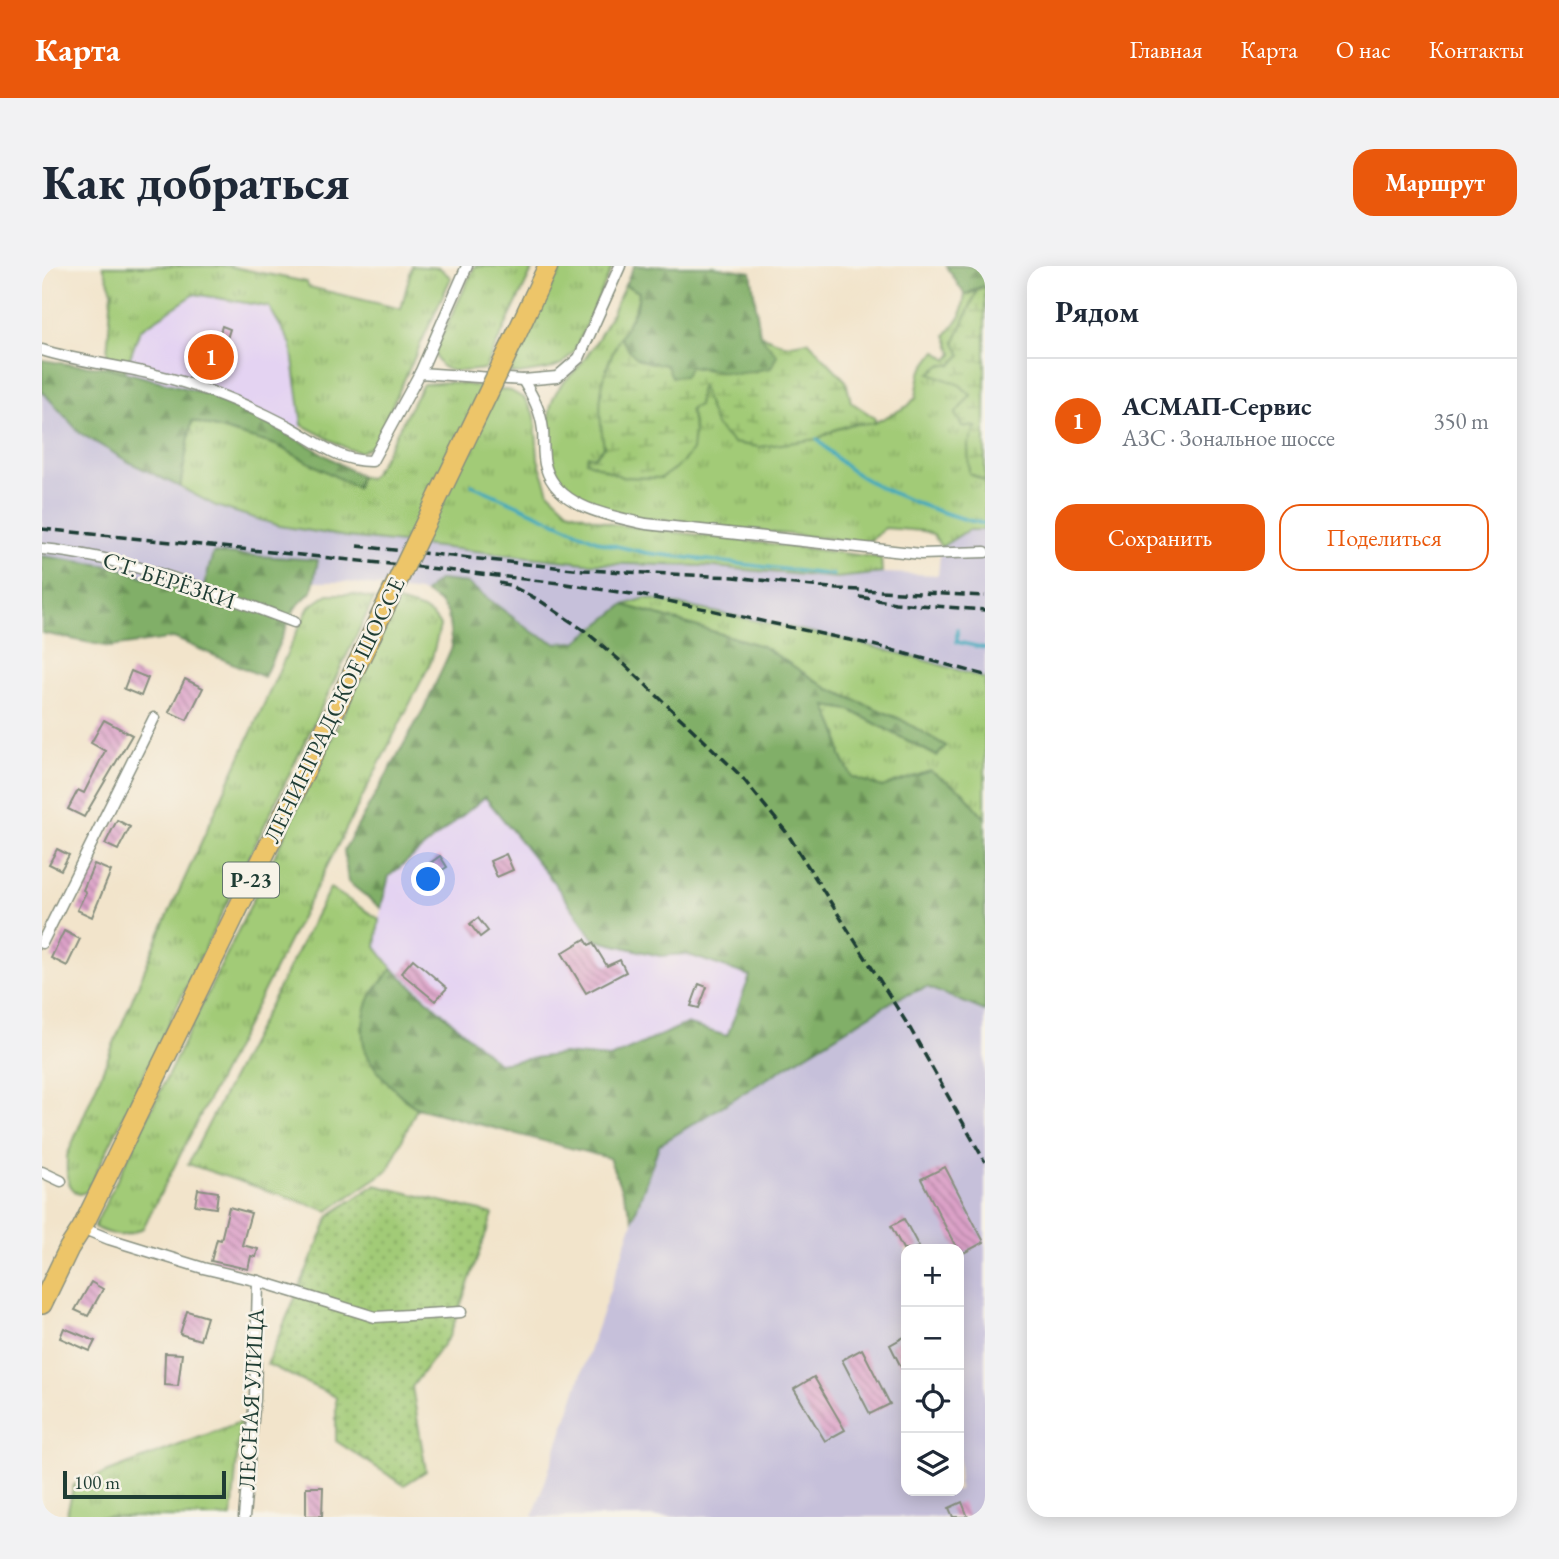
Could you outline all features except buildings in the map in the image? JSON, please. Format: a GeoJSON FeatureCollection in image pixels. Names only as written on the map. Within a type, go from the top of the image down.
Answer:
{"type":"FeatureCollection","features":[{"type":"Feature","properties":{"kind":"highway","name":"ЛЕНИНГРАДСКОЕ ШОССЕ"},"geometry":{"type":"LineString","coordinates":[[42,1304],[69,1248],[82,1228],[371,636],[548,266]]}},
{"type":"Feature","properties":{"kind":"street"},"geometry":{"type":"LineString","coordinates":[[42,351],[75,361],[156,375],[213,391],[291,427],[321,447],[357,462],[372,461],[419,373],[467,266]]}},
{"type":"Feature","properties":{"kind":"street"},"geometry":{"type":"LineString","coordinates":[[419,373],[523,380],[557,377],[579,358],[620,266]]}},
{"type":"Feature","properties":{"kind":"street"},"geometry":{"type":"LineString","coordinates":[[523,380],[538,406],[543,428],[546,468],[567,497],[585,507],[614,517],[674,527],[921,554],[985,552]]}},
{"type":"Feature","properties":{"kind":"street","name":"СТ. БЕРЁЗКИ"},"geometry":{"type":"LineString","coordinates":[[42,549],[119,561],[293,622]]}},
{"type":"Feature","properties":{"kind":"street"},"geometry":{"type":"LineString","coordinates":[[42,943],[154,718]]}},
{"type":"Feature","properties":{"kind":"street"},"geometry":{"type":"LineString","coordinates":[[42,1172],[61,1181]]}},
{"type":"Feature","properties":{"kind":"street"},"geometry":{"type":"LineString","coordinates":[[82,1228],[203,1268],[258,1281],[375,1317],[461,1312]]}},
{"type":"Feature","properties":{"kind":"street","name":"ЛЕСНАЯ УЛИЦА"},"geometry":{"type":"LineString","coordinates":[[244,1517],[255,1398],[258,1281]]}},
{"type":"Feature","properties":{"kind":"shaded area"},"geometry":{"type":"Polygon","coordinates":[[[196,294],[269,307],[291,343],[302,425],[298,439],[212,395],[125,371],[140,330],[196,294]]]}},
{"type":"Feature","properties":{"kind":"shaded area"},"geometry":{"type":"Polygon","coordinates":[[[42,391],[80,433],[127,461],[216,506],[280,526],[347,537],[585,563],[703,566],[836,578],[882,573],[938,575],[941,547],[968,530],[985,530],[985,679],[936,663],[846,641],[555,643],[433,584],[425,593],[347,582],[314,582],[318,561],[205,577],[202,597],[116,567],[42,556],[42,391]]]}},
{"type":"Feature","properties":{"kind":"shaded area"},"geometry":{"type":"Polygon","coordinates":[[[485,797],[552,880],[595,939],[660,956],[686,954],[750,975],[727,1036],[686,1024],[610,1058],[563,1054],[498,1063],[392,968],[376,947],[389,877],[485,797]]]}},
{"type":"Feature","properties":{"kind":"shaded area"},"geometry":{"type":"Polygon","coordinates":[[[927,987],[985,1011],[985,1517],[533,1517],[659,1145],[896,999],[927,987]]]}},
{"type":"Feature","properties":{"kind":"green space"},"geometry":{"type":"Polygon","coordinates":[[[103,266],[228,266],[306,282],[309,287],[401,309],[412,266],[440,268],[451,278],[374,445],[360,452],[348,449],[302,425],[291,344],[269,307],[195,294],[140,330],[125,371],[106,367],[112,291],[103,266]]]}},
{"type":"Feature","properties":{"kind":"green space"},"geometry":{"type":"Polygon","coordinates":[[[475,266],[534,266],[485,369],[453,371],[441,365],[435,350],[475,266]]]}},
{"type":"Feature","properties":{"kind":"green space"},"geometry":{"type":"Polygon","coordinates":[[[561,266],[613,266],[574,352],[562,364],[549,369],[510,373],[561,266]]]}},
{"type":"Feature","properties":{"kind":"green space"},"geometry":{"type":"Polygon","coordinates":[[[634,266],[712,266],[751,272],[760,335],[777,355],[772,368],[737,374],[696,367],[685,376],[672,377],[666,365],[638,358],[629,351],[620,337],[637,307],[639,292],[625,285],[634,266]]]}},
{"type":"Feature","properties":{"kind":"green space"},"geometry":{"type":"Polygon","coordinates":[[[946,266],[985,266],[985,285],[965,295],[946,266]]]}},
{"type":"Feature","properties":{"kind":"green space"},"geometry":{"type":"Polygon","coordinates":[[[625,285],[639,292],[631,317],[607,366],[602,401],[605,447],[594,457],[622,477],[661,478],[682,463],[694,431],[690,408],[701,383],[817,439],[852,424],[874,423],[908,406],[916,397],[920,373],[936,351],[948,360],[953,354],[946,335],[961,316],[965,295],[977,291],[955,342],[961,355],[952,365],[960,385],[971,395],[976,427],[969,473],[985,481],[985,530],[968,530],[941,547],[933,534],[885,528],[867,543],[634,517],[602,508],[576,495],[566,486],[552,460],[550,409],[559,388],[595,344],[625,285]]]}},
{"type":"Feature","properties":{"kind":"green space"},"geometry":{"type":"Polygon","coordinates":[[[985,285],[985,481],[969,473],[968,445],[976,427],[962,426],[955,414],[971,395],[960,385],[930,373],[941,365],[952,365],[961,355],[955,342],[977,291],[985,285]]]}},
{"type":"Feature","properties":{"kind":"green space"},"geometry":{"type":"Polygon","coordinates":[[[760,335],[786,345],[808,341],[846,381],[851,402],[875,418],[874,423],[852,424],[817,439],[760,447],[733,443],[715,425],[701,385],[698,405],[690,409],[694,431],[692,450],[682,463],[661,478],[622,477],[586,461],[588,455],[594,457],[604,447],[600,403],[604,378],[620,337],[638,358],[666,365],[672,377],[685,376],[689,367],[737,374],[771,368],[777,355],[760,335]]]}},
{"type":"Feature","properties":{"kind":"green space"},"geometry":{"type":"Polygon","coordinates":[[[42,360],[106,367],[212,395],[298,439],[360,476],[357,488],[276,445],[192,421],[180,487],[129,462],[80,433],[42,391],[42,360]]]}},
{"type":"Feature","properties":{"kind":"green space"},"geometry":{"type":"Polygon","coordinates":[[[449,382],[511,391],[525,399],[535,416],[538,459],[549,492],[568,510],[611,524],[881,558],[882,573],[836,578],[703,566],[585,563],[347,537],[280,526],[216,506],[180,487],[192,421],[276,445],[357,487],[360,476],[369,479],[382,460],[423,384],[449,382]]]}},
{"type":"Feature","properties":{"kind":"green space"},"geometry":{"type":"Polygon","coordinates":[[[213,553],[318,560],[312,591],[295,608],[264,677],[174,638],[110,647],[42,633],[42,556],[116,567],[201,597],[213,553]]]}},
{"type":"Feature","properties":{"kind":"green space"},"geometry":{"type":"Polygon","coordinates":[[[441,580],[467,583],[534,633],[555,643],[576,642],[624,605],[762,646],[829,689],[900,719],[946,746],[937,756],[850,710],[826,706],[838,734],[841,756],[852,777],[882,787],[930,771],[962,791],[985,818],[985,1011],[927,987],[896,999],[659,1145],[633,1219],[609,1158],[417,1108],[388,1083],[375,1067],[366,1052],[363,1038],[369,1000],[392,968],[498,1063],[563,1054],[610,1058],[686,1024],[727,1036],[750,976],[686,954],[660,956],[595,940],[552,880],[485,797],[389,876],[381,908],[348,882],[344,850],[426,705],[452,647],[448,614],[439,602],[425,593],[441,580]]]}},
{"type":"Feature","properties":{"kind":"green space"},"geometry":{"type":"Polygon","coordinates":[[[328,594],[352,594],[374,599],[87,1192],[79,1194],[69,1182],[67,1156],[159,935],[300,625],[309,607],[328,594]]]}},
{"type":"Feature","properties":{"kind":"green space"},"geometry":{"type":"Polygon","coordinates":[[[646,598],[859,643],[985,679],[985,818],[962,791],[882,787],[852,777],[841,756],[838,734],[825,706],[850,710],[936,756],[946,746],[900,719],[829,689],[762,646],[624,605],[646,598]]]}},
{"type":"Feature","properties":{"kind":"green space"},"geometry":{"type":"Polygon","coordinates":[[[398,602],[427,612],[440,626],[431,662],[143,1228],[118,1235],[94,1227],[398,602]]]}},
{"type":"Feature","properties":{"kind":"green space"},"geometry":{"type":"Polygon","coordinates":[[[330,888],[379,919],[376,947],[392,968],[371,996],[375,1066],[405,1100],[417,1108],[388,1170],[328,1211],[188,1164],[330,888]]]}},
{"type":"Feature","properties":{"kind":"green space"},"geometry":{"type":"Polygon","coordinates":[[[375,1185],[493,1214],[450,1335],[412,1387],[426,1471],[404,1485],[336,1441],[336,1397],[267,1364],[330,1215],[375,1185]]]}},
{"type":"Feature","properties":{"kind":"green space"},"geometry":{"type":"Polygon","coordinates":[[[240,1422],[232,1517],[66,1517],[74,1485],[240,1422]]]}},
{"type":"Feature","properties":{"kind":"waterway"},"geometry":{"type":"LineString","coordinates":[[817,439],[849,469],[882,488],[936,510],[985,524]]}},
{"type":"Feature","properties":{"kind":"waterway"},"geometry":{"type":"LineString","coordinates":[[472,485],[603,543],[647,553],[833,575]]}},
{"type":"Feature","properties":{"kind":"waterway"},"geometry":{"type":"LineString","coordinates":[[957,629],[957,642],[985,648]]}},
{"type":"Feature","properties":{"kind":"railway"},"geometry":{"type":"LineString","coordinates":[[42,529],[420,567],[645,596],[873,645],[985,675]]}},
{"type":"Feature","properties":{"kind":"railway"},"geometry":{"type":"LineString","coordinates":[[357,546],[583,570],[734,577],[838,589],[985,596]]}},
{"type":"Feature","properties":{"kind":"railway"},"geometry":{"type":"LineString","coordinates":[[499,583],[539,600],[585,631],[624,664],[740,775],[787,833],[911,1030],[985,1162]]}},
{"type":"Feature","properties":{"kind":"railway"},"geometry":{"type":"LineString","coordinates":[[860,597],[895,603],[985,610]]}},
{"type":"Feature","properties":{"kind":"place","name":"АСМАП-Сервис"},"geometry":{"type":"Point","coordinates":[211,357]}}]}
